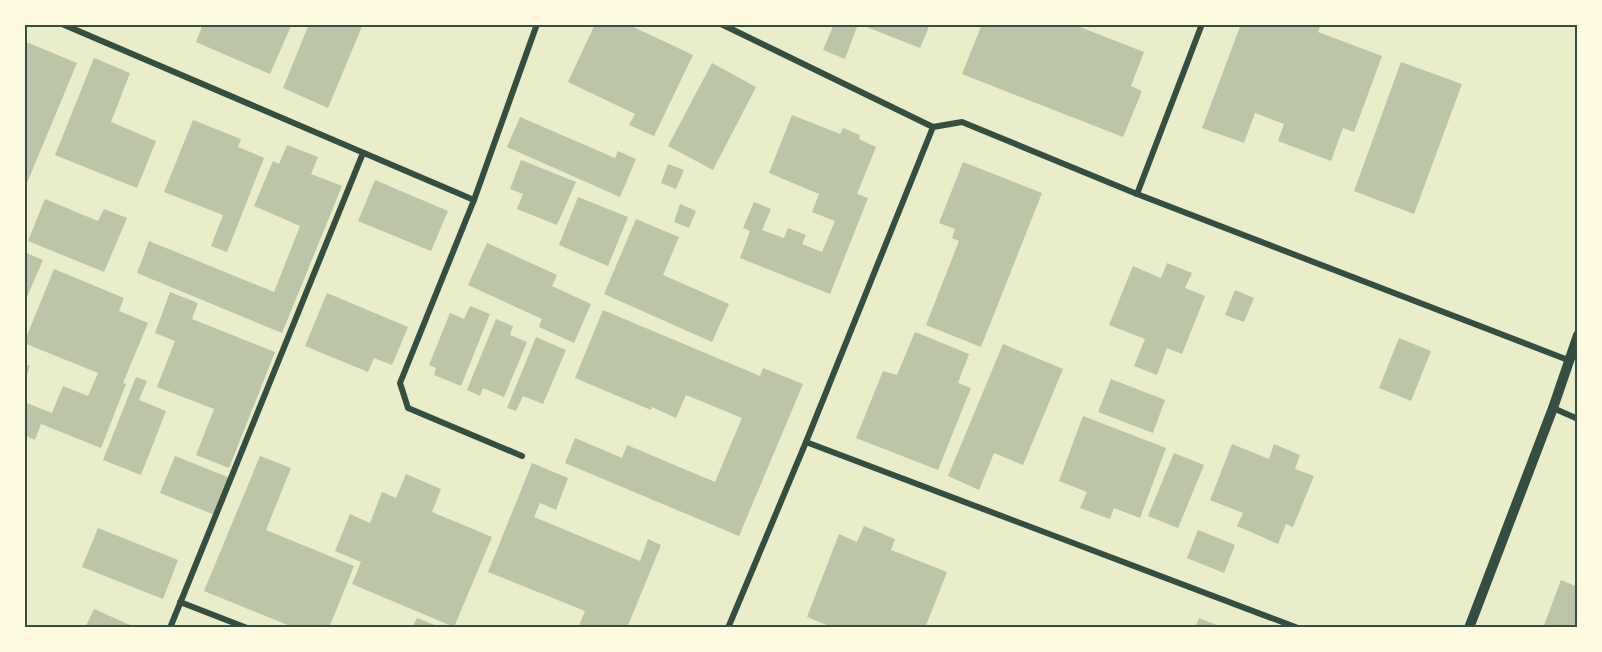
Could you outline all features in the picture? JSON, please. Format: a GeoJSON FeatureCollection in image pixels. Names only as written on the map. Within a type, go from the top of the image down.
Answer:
{"type":"FeatureCollection","features":[{"type":"Feature","properties":{"kind":"street"},"geometry":{"type":"LineString","coordinates":[[62,24],[474,200]]}},
{"type":"Feature","properties":{"kind":"street"},"geometry":{"type":"LineString","coordinates":[[522,456],[408,408],[400,382],[474,200],[537,24]]}},
{"type":"Feature","properties":{"kind":"street"},"geometry":{"type":"LineString","coordinates":[[721,24],[933,127],[962,122],[1137,194],[1568,360]]}},
{"type":"Feature","properties":{"kind":"street"},"geometry":{"type":"LineString","coordinates":[[1137,194],[1203,24]]}},
{"type":"Feature","properties":{"kind":"street"},"geometry":{"type":"LineString","coordinates":[[728,628],[933,127]]}},
{"type":"Feature","properties":{"kind":"street"},"geometry":{"type":"LineString","coordinates":[[170,628],[363,153]]}},
{"type":"Feature","properties":{"kind":"street"},"geometry":{"type":"LineString","coordinates":[[1469,628],[1553,408],[1578,335]]}},
{"type":"Feature","properties":{"kind":"street"},"geometry":{"type":"LineString","coordinates":[[1553,408],[1578,419]]}},
{"type":"Feature","properties":{"kind":"street"},"geometry":{"type":"LineString","coordinates":[[806,442],[1299,628]]}},
{"type":"Feature","properties":{"kind":"street"},"geometry":{"type":"LineString","coordinates":[[180,602],[247,628]]}},
{"type":"Feature","properties":{"kind":"building"},"geometry":{"type":"Polygon","coordinates":[[[203,24],[285,24],[291,26],[270,74],[196,42],[203,24]]]}},
{"type":"Feature","properties":{"kind":"building"},"geometry":{"type":"Polygon","coordinates":[[[309,24],[363,24],[328,108],[283,88],[309,24]]]}},
{"type":"Feature","properties":{"kind":"building"},"geometry":{"type":"Polygon","coordinates":[[[595,24],[627,24],[693,55],[654,136],[629,125],[635,114],[568,82],[595,24]]]}},
{"type":"Feature","properties":{"kind":"building"},"geometry":{"type":"Polygon","coordinates":[[[834,24],[858,24],[845,59],[823,50],[834,24]]]}},
{"type":"Feature","properties":{"kind":"building"},"geometry":{"type":"Polygon","coordinates":[[[859,24],[930,24],[920,48],[859,24]]]}},
{"type":"Feature","properties":{"kind":"building"},"geometry":{"type":"Polygon","coordinates":[[[982,24],[1072,24],[1144,52],[1131,86],[1142,91],[1123,137],[962,74],[982,24]]]}},
{"type":"Feature","properties":{"kind":"building"},"geometry":{"type":"Polygon","coordinates":[[[1241,24],[1321,24],[1318,32],[1382,56],[1354,132],[1343,128],[1331,161],[1278,141],[1284,124],[1255,113],[1244,143],[1202,128],[1241,24]]]}},
{"type":"Feature","properties":{"kind":"building"},"geometry":{"type":"Polygon","coordinates":[[[24,41],[77,63],[24,190],[24,41]]]}},
{"type":"Feature","properties":{"kind":"building"},"geometry":{"type":"Polygon","coordinates":[[[94,58],[130,73],[111,122],[156,141],[137,188],[55,155],[94,58]]]}},
{"type":"Feature","properties":{"kind":"building"},"geometry":{"type":"Polygon","coordinates":[[[1401,62],[1462,84],[1414,214],[1354,191],[1401,62]]]}},
{"type":"Feature","properties":{"kind":"building"},"geometry":{"type":"Polygon","coordinates":[[[712,63],[756,87],[713,170],[668,146],[712,63]]]}},
{"type":"Feature","properties":{"kind":"building"},"geometry":{"type":"Polygon","coordinates":[[[792,115],[840,134],[843,128],[860,135],[859,139],[876,147],[857,194],[868,198],[830,294],[740,258],[750,231],[743,228],[754,202],[771,209],[762,230],[784,238],[788,228],[806,235],[802,244],[822,252],[835,221],[812,212],[819,194],[769,173],[792,115]]]}},
{"type":"Feature","properties":{"kind":"building"},"geometry":{"type":"Polygon","coordinates":[[[520,117],[615,158],[618,151],[636,159],[620,197],[507,147],[520,117]]]}},
{"type":"Feature","properties":{"kind":"building"},"geometry":{"type":"Polygon","coordinates":[[[193,120],[241,139],[238,147],[264,158],[227,252],[211,246],[223,215],[164,192],[193,120]]]}},
{"type":"Feature","properties":{"kind":"building"},"geometry":{"type":"Polygon","coordinates":[[[287,145],[318,157],[311,174],[342,186],[282,333],[137,273],[149,241],[274,292],[300,226],[254,206],[273,161],[279,164],[287,145]]]}},
{"type":"Feature","properties":{"kind":"building"},"geometry":{"type":"Polygon","coordinates":[[[521,160],[576,182],[557,225],[517,209],[523,194],[510,189],[521,160]]]}},
{"type":"Feature","properties":{"kind":"building"},"geometry":{"type":"Polygon","coordinates":[[[963,162],[1042,193],[981,347],[926,325],[959,241],[952,238],[955,229],[939,223],[963,162]]]}},
{"type":"Feature","properties":{"kind":"building"},"geometry":{"type":"Polygon","coordinates":[[[668,164],[684,170],[676,189],[661,183],[668,164]]]}},
{"type":"Feature","properties":{"kind":"building"},"geometry":{"type":"Polygon","coordinates":[[[375,180],[448,211],[431,251],[358,221],[375,180]]]}},
{"type":"Feature","properties":{"kind":"building"},"geometry":{"type":"Polygon","coordinates":[[[578,197],[628,217],[608,266],[559,245],[578,197]]]}},
{"type":"Feature","properties":{"kind":"building"},"geometry":{"type":"Polygon","coordinates":[[[45,199],[98,221],[104,209],[127,218],[104,272],[28,241],[45,199]]]}},
{"type":"Feature","properties":{"kind":"building"},"geometry":{"type":"Polygon","coordinates":[[[680,204],[696,211],[689,228],[674,222],[680,204]]]}},
{"type":"Feature","properties":{"kind":"building"},"geometry":{"type":"Polygon","coordinates":[[[636,219],[679,237],[663,275],[729,304],[712,342],[604,294],[636,219]]]}},
{"type":"Feature","properties":{"kind":"building"},"geometry":{"type":"Polygon","coordinates":[[[487,243],[557,275],[552,286],[591,304],[574,343],[539,327],[542,319],[468,285],[487,243]]]}},
{"type":"Feature","properties":{"kind":"building"},"geometry":{"type":"Polygon","coordinates":[[[24,252],[43,260],[24,304],[24,252]]]}},
{"type":"Feature","properties":{"kind":"building"},"geometry":{"type":"Polygon","coordinates":[[[1167,263],[1192,273],[1185,288],[1205,296],[1182,354],[1167,348],[1157,375],[1134,366],[1145,339],[1109,325],[1133,266],[1161,278],[1167,263]]]}},
{"type":"Feature","properties":{"kind":"building"},"geometry":{"type":"Polygon","coordinates":[[[54,269],[124,298],[119,311],[148,323],[123,383],[126,384],[101,448],[41,424],[35,440],[24,435],[24,402],[52,413],[63,386],[88,396],[98,373],[24,343],[54,269]]]}},
{"type":"Feature","properties":{"kind":"building"},"geometry":{"type":"Polygon","coordinates":[[[1235,290],[1254,298],[1244,322],[1225,315],[1235,290]]]}},
{"type":"Feature","properties":{"kind":"building"},"geometry":{"type":"Polygon","coordinates":[[[170,292],[198,303],[192,319],[275,352],[229,468],[196,455],[214,409],[157,387],[175,341],[155,333],[170,292]]]}},
{"type":"Feature","properties":{"kind":"building"},"geometry":{"type":"Polygon","coordinates":[[[327,293],[408,327],[392,365],[374,358],[368,372],[305,346],[327,293]]]}},
{"type":"Feature","properties":{"kind":"building"},"geometry":{"type":"Polygon","coordinates":[[[470,306],[490,314],[461,386],[434,375],[436,368],[429,365],[450,313],[464,319],[470,306]]]}},
{"type":"Feature","properties":{"kind":"building"},"geometry":{"type":"Polygon","coordinates":[[[603,310],[760,376],[763,368],[803,384],[739,536],[565,463],[575,438],[622,458],[627,445],[715,482],[742,418],[686,395],[676,418],[575,378],[603,310]]]}},
{"type":"Feature","properties":{"kind":"building"},"geometry":{"type":"Polygon","coordinates":[[[496,319],[513,326],[510,335],[527,342],[504,397],[483,388],[480,396],[467,390],[496,319]]]}},
{"type":"Feature","properties":{"kind":"building"},"geometry":{"type":"Polygon","coordinates":[[[915,332],[969,354],[958,383],[971,388],[938,470],[856,438],[883,371],[897,375],[915,332]]]}},
{"type":"Feature","properties":{"kind":"building"},"geometry":{"type":"Polygon","coordinates":[[[536,337],[566,350],[543,404],[523,396],[516,411],[507,408],[536,337]]]}},
{"type":"Feature","properties":{"kind":"building"},"geometry":{"type":"Polygon","coordinates":[[[1399,338],[1431,351],[1411,401],[1379,388],[1399,338]]]}},
{"type":"Feature","properties":{"kind":"building"},"geometry":{"type":"Polygon","coordinates":[[[1003,344],[1063,369],[1023,465],[994,453],[979,490],[948,476],[1003,344]]]}},
{"type":"Feature","properties":{"kind":"building"},"geometry":{"type":"Polygon","coordinates":[[[24,364],[30,366],[24,382],[24,364]]]}},
{"type":"Feature","properties":{"kind":"building"},"geometry":{"type":"Polygon","coordinates":[[[136,377],[147,381],[139,400],[166,411],[141,475],[103,460],[136,377]]]}},
{"type":"Feature","properties":{"kind":"building"},"geometry":{"type":"Polygon","coordinates":[[[1111,379],[1165,400],[1153,433],[1098,412],[1111,379]]]}},
{"type":"Feature","properties":{"kind":"building"},"geometry":{"type":"Polygon","coordinates":[[[1083,416],[1166,448],[1140,518],[1114,508],[1110,519],[1080,508],[1087,492],[1059,481],[1083,416]]]}},
{"type":"Feature","properties":{"kind":"building"},"geometry":{"type":"Polygon","coordinates":[[[1232,444],[1269,459],[1274,444],[1300,455],[1295,469],[1314,476],[1293,527],[1286,524],[1278,544],[1237,526],[1243,513],[1210,500],[1232,444]]]}},
{"type":"Feature","properties":{"kind":"building"},"geometry":{"type":"Polygon","coordinates":[[[1174,453],[1204,465],[1178,528],[1148,516],[1174,453]]]}},
{"type":"Feature","properties":{"kind":"building"},"geometry":{"type":"Polygon","coordinates":[[[175,456],[230,478],[215,515],[160,493],[175,456]]]}},
{"type":"Feature","properties":{"kind":"building"},"geometry":{"type":"Polygon","coordinates":[[[260,456],[291,468],[266,530],[354,566],[329,628],[295,628],[204,591],[260,456]]]}},
{"type":"Feature","properties":{"kind":"building"},"geometry":{"type":"Polygon","coordinates":[[[532,463],[568,478],[556,510],[540,503],[534,517],[640,561],[648,539],[661,545],[627,628],[578,628],[585,611],[488,572],[532,463]]]}},
{"type":"Feature","properties":{"kind":"building"},"geometry":{"type":"Polygon","coordinates":[[[406,474],[441,489],[432,512],[492,537],[454,627],[352,584],[361,562],[335,551],[350,514],[370,523],[382,492],[396,498],[406,474]]]}},
{"type":"Feature","properties":{"kind":"building"},"geometry":{"type":"Polygon","coordinates":[[[864,526],[895,539],[891,550],[947,572],[925,628],[834,628],[807,617],[839,534],[857,542],[864,526]]]}},
{"type":"Feature","properties":{"kind":"building"},"geometry":{"type":"Polygon","coordinates":[[[98,528],[178,560],[163,599],[82,567],[98,528]]]}},
{"type":"Feature","properties":{"kind":"building"},"geometry":{"type":"Polygon","coordinates":[[[1198,530],[1235,545],[1224,573],[1187,558],[1198,530]]]}},
{"type":"Feature","properties":{"kind":"building"},"geometry":{"type":"Polygon","coordinates":[[[1561,580],[1578,587],[1578,628],[1543,628],[1561,580]]]}},
{"type":"Feature","properties":{"kind":"building"},"geometry":{"type":"Polygon","coordinates":[[[94,609],[137,628],[85,628],[94,609]]]}},
{"type":"Feature","properties":{"kind":"building"},"geometry":{"type":"Polygon","coordinates":[[[417,618],[442,628],[412,628],[417,618]]]}},
{"type":"Feature","properties":{"kind":"building"},"geometry":{"type":"Polygon","coordinates":[[[1199,618],[1224,628],[1195,628],[1199,618]]]}}]}
